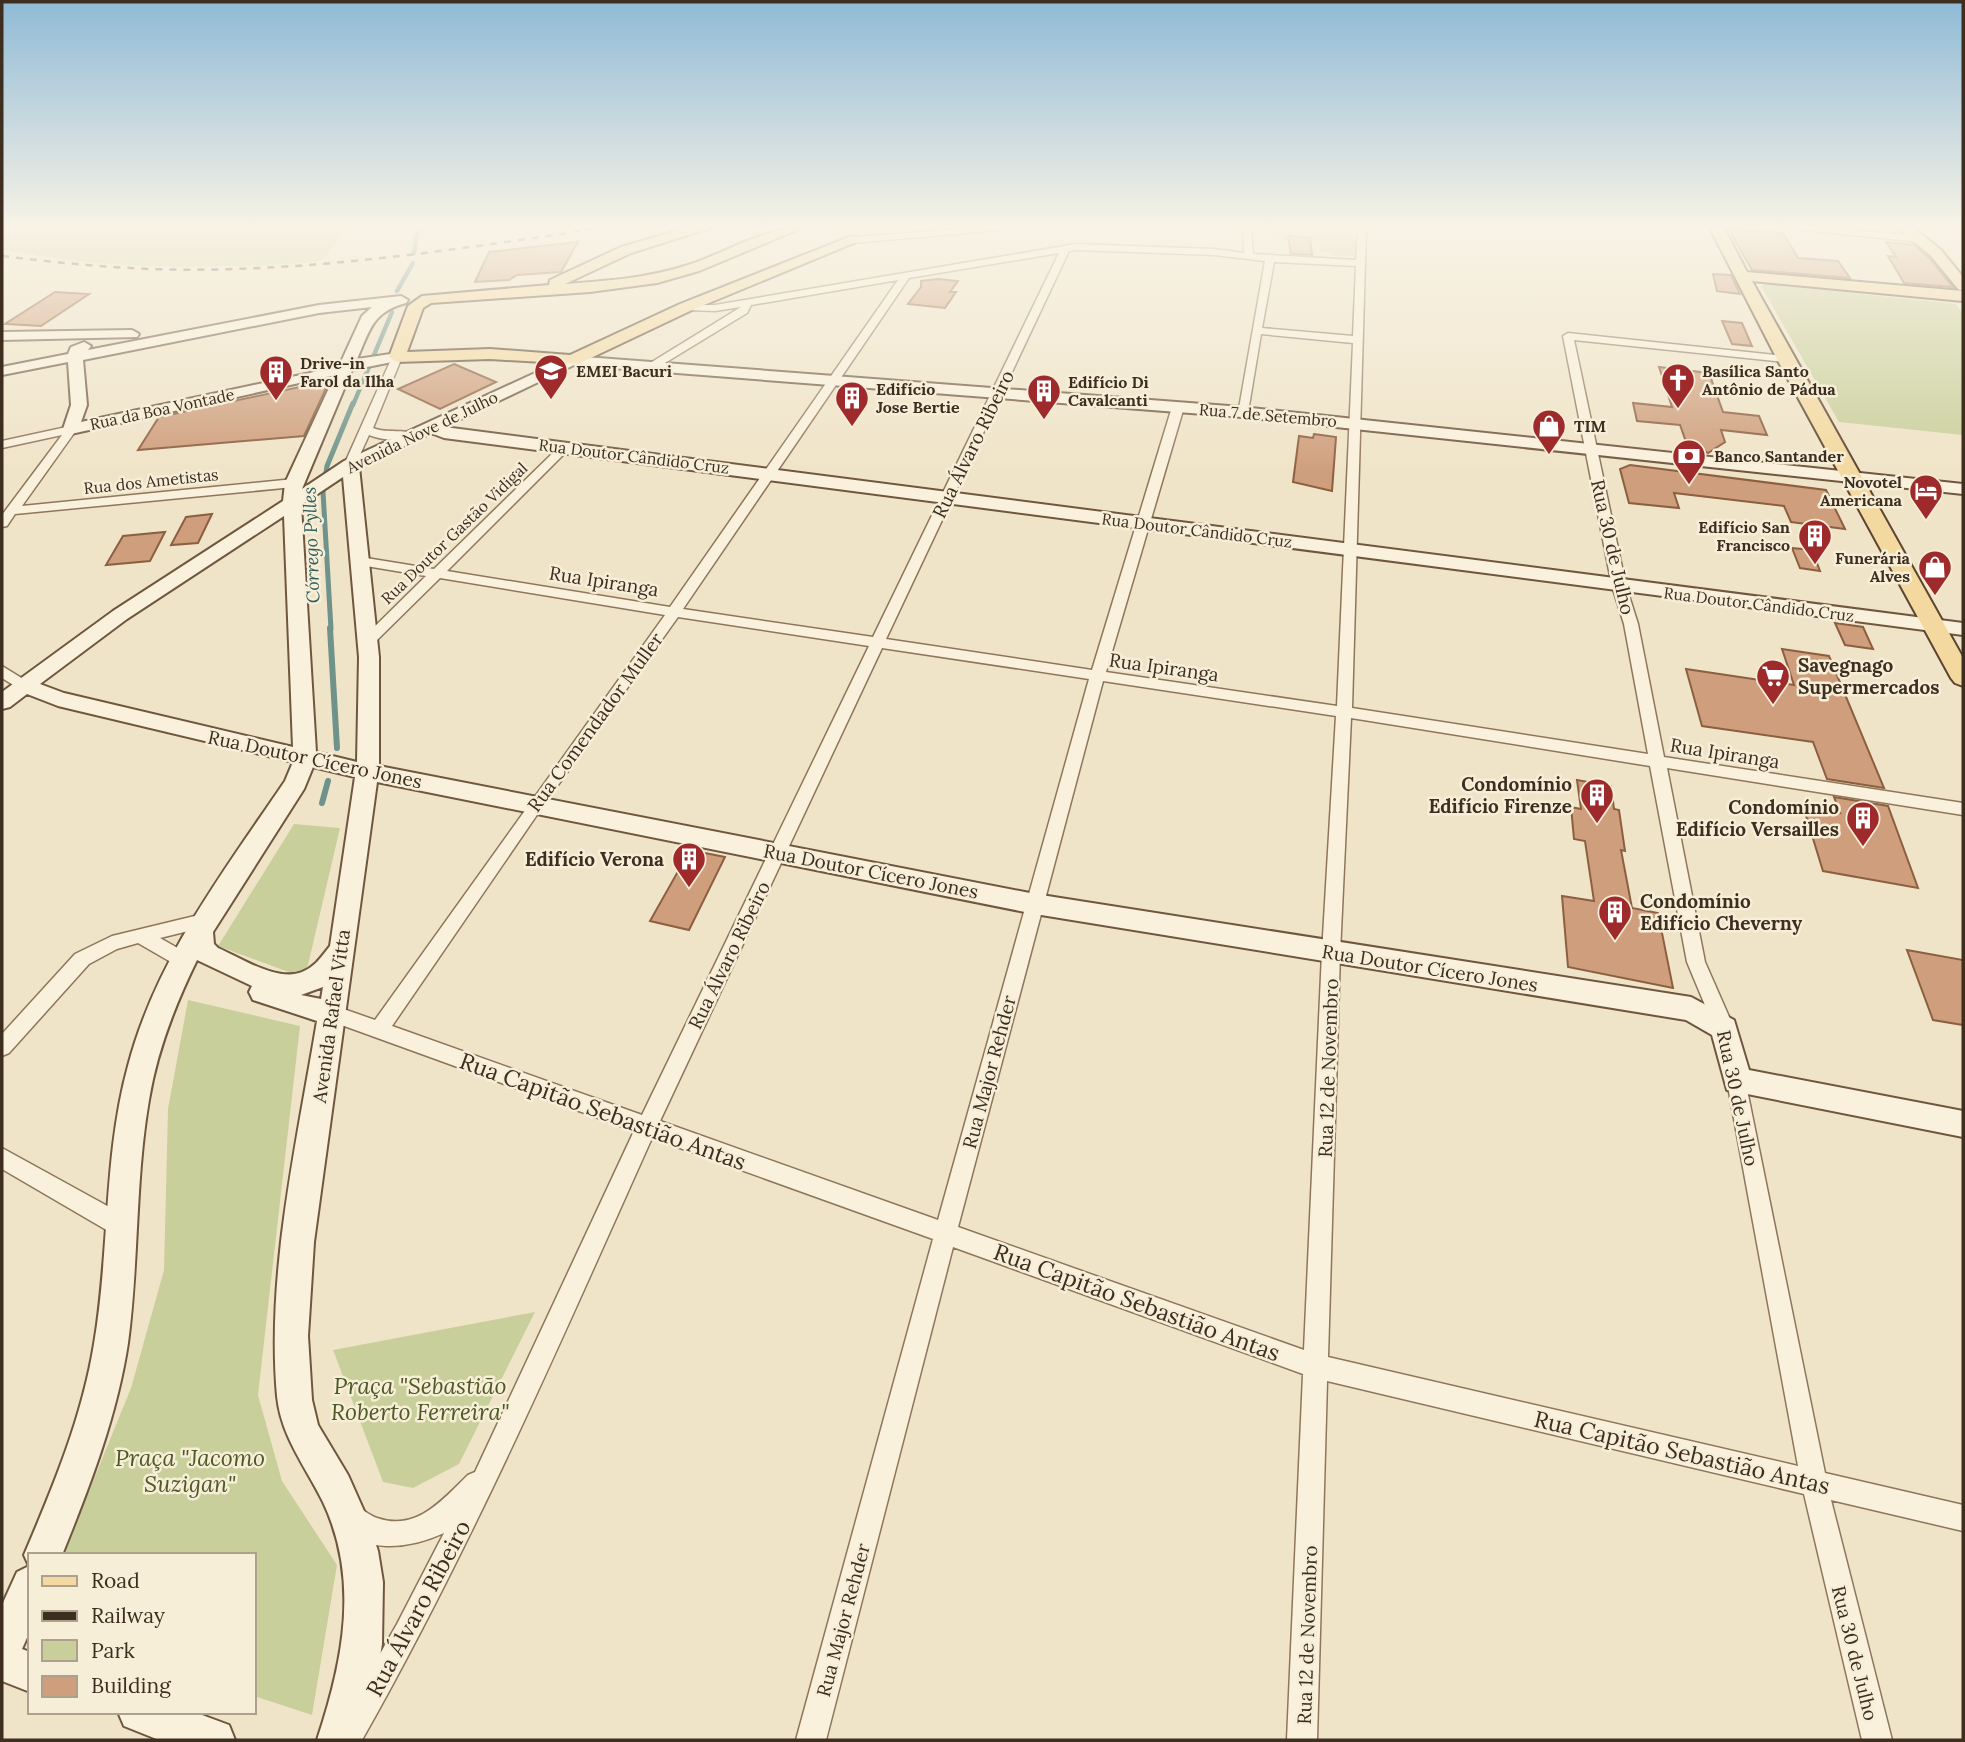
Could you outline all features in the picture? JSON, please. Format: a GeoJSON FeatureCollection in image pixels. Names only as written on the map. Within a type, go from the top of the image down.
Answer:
{"type":"FeatureCollection","features":[{"type":"Feature","properties":{"kind":"main road"},"geometry":{"type":"LineString","coordinates":[[2,371],[318,309]]}},
{"type":"Feature","properties":{"kind":"main road"},"geometry":{"type":"LineString","coordinates":[[44,1553],[85,1447],[111,1345],[128,1138],[142,1065],[160,1009],[203,922],[296,783],[305,759],[296,499],[367,321],[378,309]]}},
{"type":"Feature","properties":{"kind":"main road","name":"Avenida Rafael Vitta"},"geometry":{"type":"LineString","coordinates":[[393,357],[415,309]]}},
{"type":"Feature","properties":{"kind":"main road","name":"Avenida Nove de Julho"},"geometry":{"type":"LineString","coordinates":[[2,702],[120,615],[342,470],[410,435],[572,360],[659,309]]}},
{"type":"Feature","properties":{"kind":"main road"},"geometry":{"type":"LineString","coordinates":[[1759,309],[1963,678]]}},
{"type":"Feature","properties":{"kind":"main road"},"geometry":{"type":"LineString","coordinates":[[2,378],[75,357],[338,312],[362,315],[367,321]]}},
{"type":"Feature","properties":{"kind":"main road"},"geometry":{"type":"LineString","coordinates":[[2,336],[202,333]]}},
{"type":"Feature","properties":{"kind":"main road"},"geometry":{"type":"LineString","coordinates":[[75,357],[97,341],[140,334]]}},
{"type":"Feature","properties":{"kind":"main road"},"geometry":{"type":"LineString","coordinates":[[19,336],[67,342],[75,357],[79,405],[71,429]]}},
{"type":"Feature","properties":{"kind":"main road","name":"Rua da Boa Vontade"},"geometry":{"type":"LineString","coordinates":[[71,429],[393,357],[491,354],[572,360]]}},
{"type":"Feature","properties":{"kind":"main road","name":"Rua 7 de Setembro"},"geometry":{"type":"LineString","coordinates":[[572,360],[1242,412],[1963,489]]}},
{"type":"Feature","properties":{"kind":"main road"},"geometry":{"type":"LineString","coordinates":[[313,377],[334,379],[341,383]]}},
{"type":"Feature","properties":{"kind":"main road","name":"Rua Doutor Cândido Cruz"},"geometry":{"type":"LineString","coordinates":[[435,424],[436,429],[444,432],[1963,629]]}},
{"type":"Feature","properties":{"kind":"main road","name":"Avenida Rafael Vitta"},"geometry":{"type":"LineString","coordinates":[[338,1740],[355,1690],[366,1627],[366,1587],[358,1546],[336,1489],[304,1440],[295,1404],[291,1306],[367,772],[370,731],[360,561],[342,470]]}},
{"type":"Feature","properties":{"kind":"main road","name":"Rua Doutor Cícero Jones"},"geometry":{"type":"LineString","coordinates":[[23,685],[58,699],[367,772],[1035,904],[1690,1009],[1724,1027]]}},
{"type":"Feature","properties":{"kind":"main road"},"geometry":{"type":"LineString","coordinates":[[203,922],[200,944],[202,951],[284,985],[308,984],[320,977],[341,949]]}},
{"type":"Feature","properties":{"kind":"main road"},"geometry":{"type":"LineString","coordinates":[[183,960],[297,1005],[331,1013]]}},
{"type":"Feature","properties":{"kind":"main road","name":"Rua 30 de Julho"},"geometry":{"type":"LineString","coordinates":[[1724,1027],[1737,1081]]}},
{"type":"Feature","properties":{"kind":"main road"},"geometry":{"type":"LineString","coordinates":[[1737,1081],[1963,1124]]}},
{"type":"Feature","properties":{"kind":"main road"},"geometry":{"type":"LineString","coordinates":[[2,1649],[28,1589]]}},
{"type":"Feature","properties":{"kind":"main road"},"geometry":{"type":"LineString","coordinates":[[2,1661],[28,1671]]}},
{"type":"Feature","properties":{"kind":"main road"},"geometry":{"type":"LineString","coordinates":[[143,1714],[214,1740]]}},
{"type":"Feature","properties":{"kind":"street"},"geometry":{"type":"LineString","coordinates":[[651,367],[745,309]]}},
{"type":"Feature","properties":{"kind":"street","name":"Rua Comendador Muller"},"geometry":{"type":"LineString","coordinates":[[378,1031],[535,805],[674,612],[883,309]]}},
{"type":"Feature","properties":{"kind":"street","name":"Rua Álvaro Ribeiro"},"geometry":{"type":"LineString","coordinates":[[346,1740],[407,1634],[487,1475],[647,1126],[1036,309]]}},
{"type":"Feature","properties":{"kind":"street"},"geometry":{"type":"LineString","coordinates":[[1242,412],[1260,309]]}},
{"type":"Feature","properties":{"kind":"street","name":"Rua 12 de Novembro"},"geometry":{"type":"LineString","coordinates":[[1302,1740],[1318,1367],[1331,953],[1344,712],[1359,309]]}},
{"type":"Feature","properties":{"kind":"street"},"geometry":{"type":"LineString","coordinates":[[1256,330],[1358,341]]}},
{"type":"Feature","properties":{"kind":"street","name":"Rua 30 de Julho"},"geometry":{"type":"LineString","coordinates":[[1724,1027],[1696,962],[1631,624],[1619,586],[1568,336],[1785,359]]}},
{"type":"Feature","properties":{"kind":"street","name":"Avenida Rafael Vitta"},"geometry":{"type":"LineString","coordinates":[[342,470],[367,423],[393,357]]}},
{"type":"Feature","properties":{"kind":"street","name":"Rua Major Rehder"},"geometry":{"type":"LineString","coordinates":[[811,1740],[944,1234],[1097,677],[1140,523],[1178,407]]}},
{"type":"Feature","properties":{"kind":"street"},"geometry":{"type":"LineString","coordinates":[[367,423],[368,430],[382,436],[410,435]]}},
{"type":"Feature","properties":{"kind":"street"},"geometry":{"type":"LineString","coordinates":[[2,523],[71,429]]}},
{"type":"Feature","properties":{"kind":"street","name":"Rua da Boa Vontade"},"geometry":{"type":"LineString","coordinates":[[2,444],[71,429]]}},
{"type":"Feature","properties":{"kind":"street","name":"Rua Doutor Gastão Vidigal"},"geometry":{"type":"LineString","coordinates":[[366,643],[565,447]]}},
{"type":"Feature","properties":{"kind":"street","name":"Rua dos Ametistas"},"geometry":{"type":"LineString","coordinates":[[12,511],[296,499]]}},
{"type":"Feature","properties":{"kind":"street","name":"Rua Ipiranga"},"geometry":{"type":"LineString","coordinates":[[360,561],[674,612],[1344,712],[1963,809]]}},
{"type":"Feature","properties":{"kind":"street"},"geometry":{"type":"LineString","coordinates":[[2,671],[23,685]]}},
{"type":"Feature","properties":{"kind":"street"},"geometry":{"type":"LineString","coordinates":[[2,1047],[82,958],[112,943],[203,922]]}},
{"type":"Feature","properties":{"kind":"street"},"geometry":{"type":"LineString","coordinates":[[140,935],[183,960]]}},
{"type":"Feature","properties":{"kind":"street","name":"Rua Capitão Sebastião Antas"},"geometry":{"type":"LineString","coordinates":[[331,1013],[1318,1367],[1963,1518]]}},
{"type":"Feature","properties":{"kind":"street","name":"Rua 30 de Julho"},"geometry":{"type":"LineString","coordinates":[[1737,1081],[1814,1483],[1877,1740]]}},
{"type":"Feature","properties":{"kind":"street"},"geometry":{"type":"LineString","coordinates":[[2,1158],[122,1227]]}},
{"type":"Feature","properties":{"kind":"street","name":"Rua Álvaro Ribeiro"},"geometry":{"type":"LineString","coordinates":[[336,1489],[354,1520],[379,1534],[413,1533],[442,1518],[487,1475]]}},
{"type":"Feature","properties":{"kind":"green space"},"geometry":{"type":"Polygon","coordinates":[[[1774,309],[1960,309],[1963,314],[1963,435],[1839,422],[1774,309]]]}},
{"type":"Feature","properties":{"kind":"green space"},"geometry":{"type":"Polygon","coordinates":[[[294,824],[340,828],[305,978],[218,946],[294,824]]]}},
{"type":"Feature","properties":{"kind":"green space","name":"Praça \"Jacomo Suzigan\""},"geometry":{"type":"Polygon","coordinates":[[[188,1000],[300,1026],[258,1395],[282,1481],[337,1565],[312,1715],[256,1697],[256,1553],[64,1553],[131,1388],[164,1270],[168,1109],[188,1000]]]}},
{"type":"Feature","properties":{"kind":"green space","name":"Praça \"Sebastião Roberto Ferreira\""},"geometry":{"type":"Polygon","coordinates":[[[535,1312],[459,1464],[413,1488],[383,1482],[333,1350],[535,1312]]]}},
{"type":"Feature","properties":{"kind":"building"},"geometry":{"type":"Polygon","coordinates":[[[28,309],[66,309],[41,326],[5,324],[28,309]]]}},
{"type":"Feature","properties":{"kind":"building"},"geometry":{"type":"Polygon","coordinates":[[[1722,321],[1742,323],[1752,346],[1732,344],[1722,321]]]}},
{"type":"Feature","properties":{"kind":"building"},"geometry":{"type":"Polygon","coordinates":[[[454,364],[496,382],[440,409],[398,389],[454,364]]]}},
{"type":"Feature","properties":{"kind":"building","name":"Basílica Santo Antônio de Pádua"},"geometry":{"type":"Polygon","coordinates":[[[1659,367],[1709,373],[1723,412],[1759,416],[1767,435],[1721,430],[1725,442],[1708,453],[1685,439],[1680,425],[1637,421],[1633,403],[1672,407],[1659,367]]]}},
{"type":"Feature","properties":{"kind":"building","name":"Drive-in Farol da Ilha"},"geometry":{"type":"Polygon","coordinates":[[[309,385],[327,386],[304,436],[138,450],[159,417],[309,385]]]}},
{"type":"Feature","properties":{"kind":"building"},"geometry":{"type":"Polygon","coordinates":[[[1314,434],[1336,437],[1332,491],[1293,482],[1299,436],[1313,438],[1314,434]]]}},
{"type":"Feature","properties":{"kind":"building","name":"Banco Santander"},"geometry":{"type":"Polygon","coordinates":[[[1630,465],[1826,490],[1845,529],[1791,522],[1784,506],[1674,493],[1679,508],[1629,503],[1620,469],[1630,465]]]}},
{"type":"Feature","properties":{"kind":"building"},"geometry":{"type":"Polygon","coordinates":[[[212,514],[198,543],[171,545],[186,517],[212,514]]]}},
{"type":"Feature","properties":{"kind":"building"},"geometry":{"type":"Polygon","coordinates":[[[165,532],[150,561],[106,565],[123,536],[165,532]]]}},
{"type":"Feature","properties":{"kind":"building"},"geometry":{"type":"Polygon","coordinates":[[[1792,548],[1812,550],[1820,571],[1800,568],[1792,548]]]}},
{"type":"Feature","properties":{"kind":"building"},"geometry":{"type":"Polygon","coordinates":[[[1835,623],[1863,627],[1873,649],[1845,645],[1835,623]]]}},
{"type":"Feature","properties":{"kind":"building","name":"Savegnago Supermercados"},"geometry":{"type":"Polygon","coordinates":[[[1782,649],[1829,656],[1884,788],[1827,779],[1813,742],[1702,726],[1686,669],[1794,685],[1782,649]]]}},
{"type":"Feature","properties":{"kind":"building"},"geometry":{"type":"Polygon","coordinates":[[[1577,780],[1611,786],[1614,809],[1619,810],[1625,851],[1621,850],[1632,908],[1658,913],[1673,988],[1568,967],[1562,896],[1594,901],[1585,841],[1574,839],[1571,807],[1581,809],[1577,780]]]}},
{"type":"Feature","properties":{"kind":"building","name":"Condomínio Edifício Versailles"},"geometry":{"type":"Polygon","coordinates":[[[1834,797],[1888,806],[1918,888],[1823,871],[1803,806],[1840,813],[1834,797]]]}},
{"type":"Feature","properties":{"kind":"building","name":"Edifício Verona"},"geometry":{"type":"Polygon","coordinates":[[[690,850],[725,857],[689,930],[650,921],[690,850]]]}},
{"type":"Feature","properties":{"kind":"building"},"geometry":{"type":"Polygon","coordinates":[[[1907,950],[1963,960],[1963,1025],[1933,1020],[1907,950]]]}},
{"type":"Feature","properties":{"kind":"waterway","name":"Córrego Pylles"},"geometry":{"type":"LineString","coordinates":[[353,405],[392,312]]}},
{"type":"Feature","properties":{"kind":"waterway","name":"Córrego Pylles"},"geometry":{"type":"LineString","coordinates":[[331,629],[323,492],[327,466],[353,403]]}},
{"type":"Feature","properties":{"kind":"waterway","name":"Córrego Pylles"},"geometry":{"type":"LineString","coordinates":[[330,628],[337,748]]}},
{"type":"Feature","properties":{"kind":"waterway","name":"Córrego Pylles"},"geometry":{"type":"LineString","coordinates":[[322,803],[328,781]]}},
{"type":"Feature","properties":{"kind":"place","name":"EMEI Bacuri"},"geometry":{"type":"Point","coordinates":[551,401]}},
{"type":"Feature","properties":{"kind":"place","name":"Drive-in Farol da Ilha"},"geometry":{"type":"Point","coordinates":[276,402]}},
{"type":"Feature","properties":{"kind":"place","name":"Basílica Santo Antônio de Pádua"},"geometry":{"type":"Point","coordinates":[1678,410]}},
{"type":"Feature","properties":{"kind":"place","name":"Edifício Di Cavalcanti"},"geometry":{"type":"Point","coordinates":[1044,421]}},
{"type":"Feature","properties":{"kind":"place","name":"Edifício Jose Bertie"},"geometry":{"type":"Point","coordinates":[852,428]}},
{"type":"Feature","properties":{"kind":"place","name":"TIM"},"geometry":{"type":"Point","coordinates":[1549,456]}},
{"type":"Feature","properties":{"kind":"place","name":"Banco Santander"},"geometry":{"type":"Point","coordinates":[1689,486]}},
{"type":"Feature","properties":{"kind":"place","name":"Novotel Americana"},"geometry":{"type":"Point","coordinates":[1926,521]}},
{"type":"Feature","properties":{"kind":"place","name":"Edifício San Francisco"},"geometry":{"type":"Point","coordinates":[1815,566]}},
{"type":"Feature","properties":{"kind":"place","name":"Funerária Alves"},"geometry":{"type":"Point","coordinates":[1935,597]}},
{"type":"Feature","properties":{"kind":"place","name":"Savegnago Supermercados"},"geometry":{"type":"Point","coordinates":[1773,706]}},
{"type":"Feature","properties":{"kind":"place","name":"Condomínio Edifício Firenze"},"geometry":{"type":"Point","coordinates":[1597,825]}},
{"type":"Feature","properties":{"kind":"place","name":"Condomínio Edifício Versailles"},"geometry":{"type":"Point","coordinates":[1863,848]}},
{"type":"Feature","properties":{"kind":"place","name":"Edifício Verona"},"geometry":{"type":"Point","coordinates":[689,889]}},
{"type":"Feature","properties":{"kind":"place","name":"Condomínio Edifício Cheverny"},"geometry":{"type":"Point","coordinates":[1615,942]}}]}
